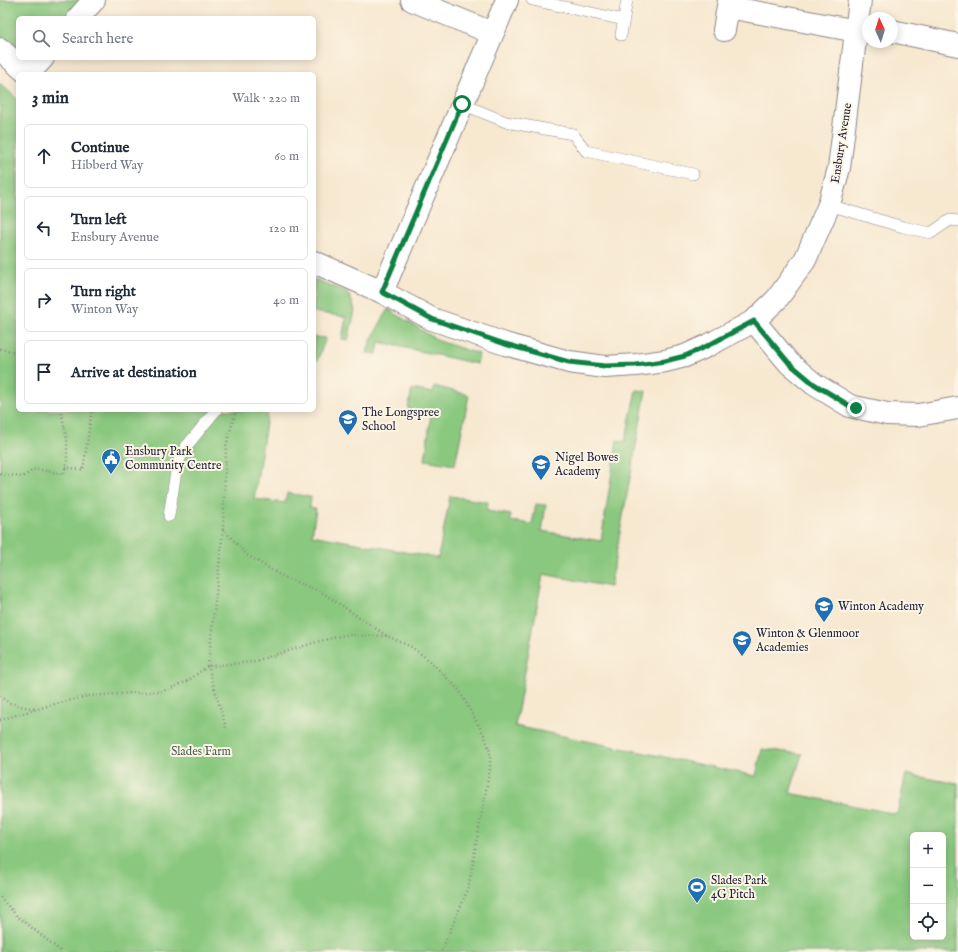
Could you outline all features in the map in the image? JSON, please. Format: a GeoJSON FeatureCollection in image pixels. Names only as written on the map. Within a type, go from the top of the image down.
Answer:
{"type":"FeatureCollection","features":[{"type":"Feature","properties":{"kind":"street"},"geometry":{"type":"LineString","coordinates":[[80,16],[94,0]]}},
{"type":"Feature","properties":{"kind":"street"},"geometry":{"type":"LineString","coordinates":[[412,0],[492,34]]}},
{"type":"Feature","properties":{"kind":"street"},"geometry":{"type":"LineString","coordinates":[[382,292],[507,0]]}},
{"type":"Feature","properties":{"kind":"street","name":"Ensbury Avenue"},"geometry":{"type":"LineString","coordinates":[[316,263],[382,292],[432,319],[505,344],[569,362],[605,366],[636,365],[665,361],[685,356],[754,321],[777,299],[805,260],[829,205],[839,168],[861,27],[860,0]]}},
{"type":"Feature","properties":{"kind":"street"},"geometry":{"type":"LineString","coordinates":[[724,30],[728,3],[861,27]]}},
{"type":"Feature","properties":{"kind":"street"},"geometry":{"type":"LineString","coordinates":[[898,32],[958,45]]}},
{"type":"Feature","properties":{"kind":"street"},"geometry":{"type":"LineString","coordinates":[[0,49],[26,72]]}},
{"type":"Feature","properties":{"kind":"street"},"geometry":{"type":"LineString","coordinates":[[30,72],[41,60]]}},
{"type":"Feature","properties":{"kind":"street"},"geometry":{"type":"LineString","coordinates":[[754,321],[789,363],[814,384],[850,406],[888,414],[918,415],[958,408]]}},
{"type":"Feature","properties":{"kind":"lane"},"geometry":{"type":"LineString","coordinates":[[532,0],[624,20]]}},
{"type":"Feature","properties":{"kind":"lane"},"geometry":{"type":"LineString","coordinates":[[622,35],[628,0]]}},
{"type":"Feature","properties":{"kind":"lane"},"geometry":{"type":"LineString","coordinates":[[462,104],[506,122],[574,134],[586,151],[693,174]]}},
{"type":"Feature","properties":{"kind":"lane"},"geometry":{"type":"LineString","coordinates":[[829,205],[903,227],[931,233],[950,220],[958,221]]}},
{"type":"Feature","properties":{"kind":"lane"},"geometry":{"type":"LineString","coordinates":[[169,516],[177,465],[185,448],[214,412]]}},
{"type":"Feature","properties":{"kind":"path"},"geometry":{"type":"LineString","coordinates":[[0,349],[16,352]]}},
{"type":"Feature","properties":{"kind":"path"},"geometry":{"type":"LineString","coordinates":[[0,474],[23,477],[35,469],[64,474],[67,461],[67,440],[61,412]]}},
{"type":"Feature","properties":{"kind":"path"},"geometry":{"type":"LineString","coordinates":[[65,467],[85,471],[92,412]]}},
{"type":"Feature","properties":{"kind":"path"},"geometry":{"type":"LineString","coordinates":[[226,728],[208,666],[224,529],[226,446],[235,412]]}},
{"type":"Feature","properties":{"kind":"path"},"geometry":{"type":"LineString","coordinates":[[224,529],[247,555],[280,575],[323,593],[387,636],[410,646],[429,660],[459,690],[485,737],[490,752],[490,768],[468,889],[441,952]]}},
{"type":"Feature","properties":{"kind":"path"},"geometry":{"type":"LineString","coordinates":[[0,720],[34,709],[88,696],[163,691],[186,682],[208,666],[252,662],[320,641],[345,636],[387,636]]}},
{"type":"Feature","properties":{"kind":"path"},"geometry":{"type":"LineString","coordinates":[[0,696],[8,703],[34,709]]}},
{"type":"Feature","properties":{"kind":"path"},"geometry":{"type":"LineString","coordinates":[[0,897],[17,916],[62,952]]}},
{"type":"Feature","properties":{"kind":"green space"},"geometry":{"type":"Polygon","coordinates":[[[0,0],[94,0],[80,16],[16,16],[16,60],[41,60],[30,72],[26,72],[0,49],[0,0]]]}},
{"type":"Feature","properties":{"kind":"green space","name":"Slades Farm"},"geometry":{"type":"Polygon","coordinates":[[[0,83],[16,98],[16,412],[268,412],[254,499],[285,503],[287,493],[311,497],[310,508],[316,509],[312,535],[438,558],[450,496],[488,502],[487,511],[511,515],[510,521],[532,524],[536,504],[546,505],[542,531],[601,541],[617,440],[625,442],[636,390],[646,391],[610,587],[543,574],[515,726],[756,776],[762,749],[802,754],[790,793],[897,814],[906,774],[958,784],[958,952],[0,952],[0,83]]]}},
{"type":"Feature","properties":{"kind":"green space"},"geometry":{"type":"Polygon","coordinates":[[[316,280],[347,292],[353,303],[355,311],[348,340],[342,339],[346,317],[316,312],[316,280]]]}},
{"type":"Feature","properties":{"kind":"green space"},"geometry":{"type":"Polygon","coordinates":[[[388,309],[439,341],[479,354],[477,364],[379,342],[377,354],[367,353],[370,342],[388,309]]]}},
{"type":"Feature","properties":{"kind":"green space"},"geometry":{"type":"Polygon","coordinates":[[[316,337],[326,338],[316,362],[316,337]]]}},
{"type":"Feature","properties":{"kind":"green space"},"geometry":{"type":"Polygon","coordinates":[[[434,386],[469,395],[455,465],[425,460],[431,413],[408,409],[412,389],[433,393],[434,386]]]}},
{"type":"Feature","properties":{"kind":"place","name":"The Longspree School"},"geometry":{"type":"Point","coordinates":[348,436]}},
{"type":"Feature","properties":{"kind":"place","name":"Ensbury Park Community Centre"},"geometry":{"type":"Point","coordinates":[111,475]}},
{"type":"Feature","properties":{"kind":"place","name":"Nigel Bowes Academy"},"geometry":{"type":"Point","coordinates":[541,481]}},
{"type":"Feature","properties":{"kind":"place","name":"Winton Academy"},"geometry":{"type":"Point","coordinates":[824,623]}},
{"type":"Feature","properties":{"kind":"place","name":"Winton & Glenmoor Academies"},"geometry":{"type":"Point","coordinates":[742,657]}},
{"type":"Feature","properties":{"kind":"place","name":"Slades Park 4G Pitch"},"geometry":{"type":"Point","coordinates":[697,904]}},
{"type":"Feature","properties":{"kind":"route"},"geometry":{"type":"LineString","coordinates":[[462,104],[382,292],[432,319],[505,344],[569,362],[605,366],[636,365],[665,361],[685,356],[736,332],[754,321],[789,363],[814,384],[850,406],[856,408]]}}]}
